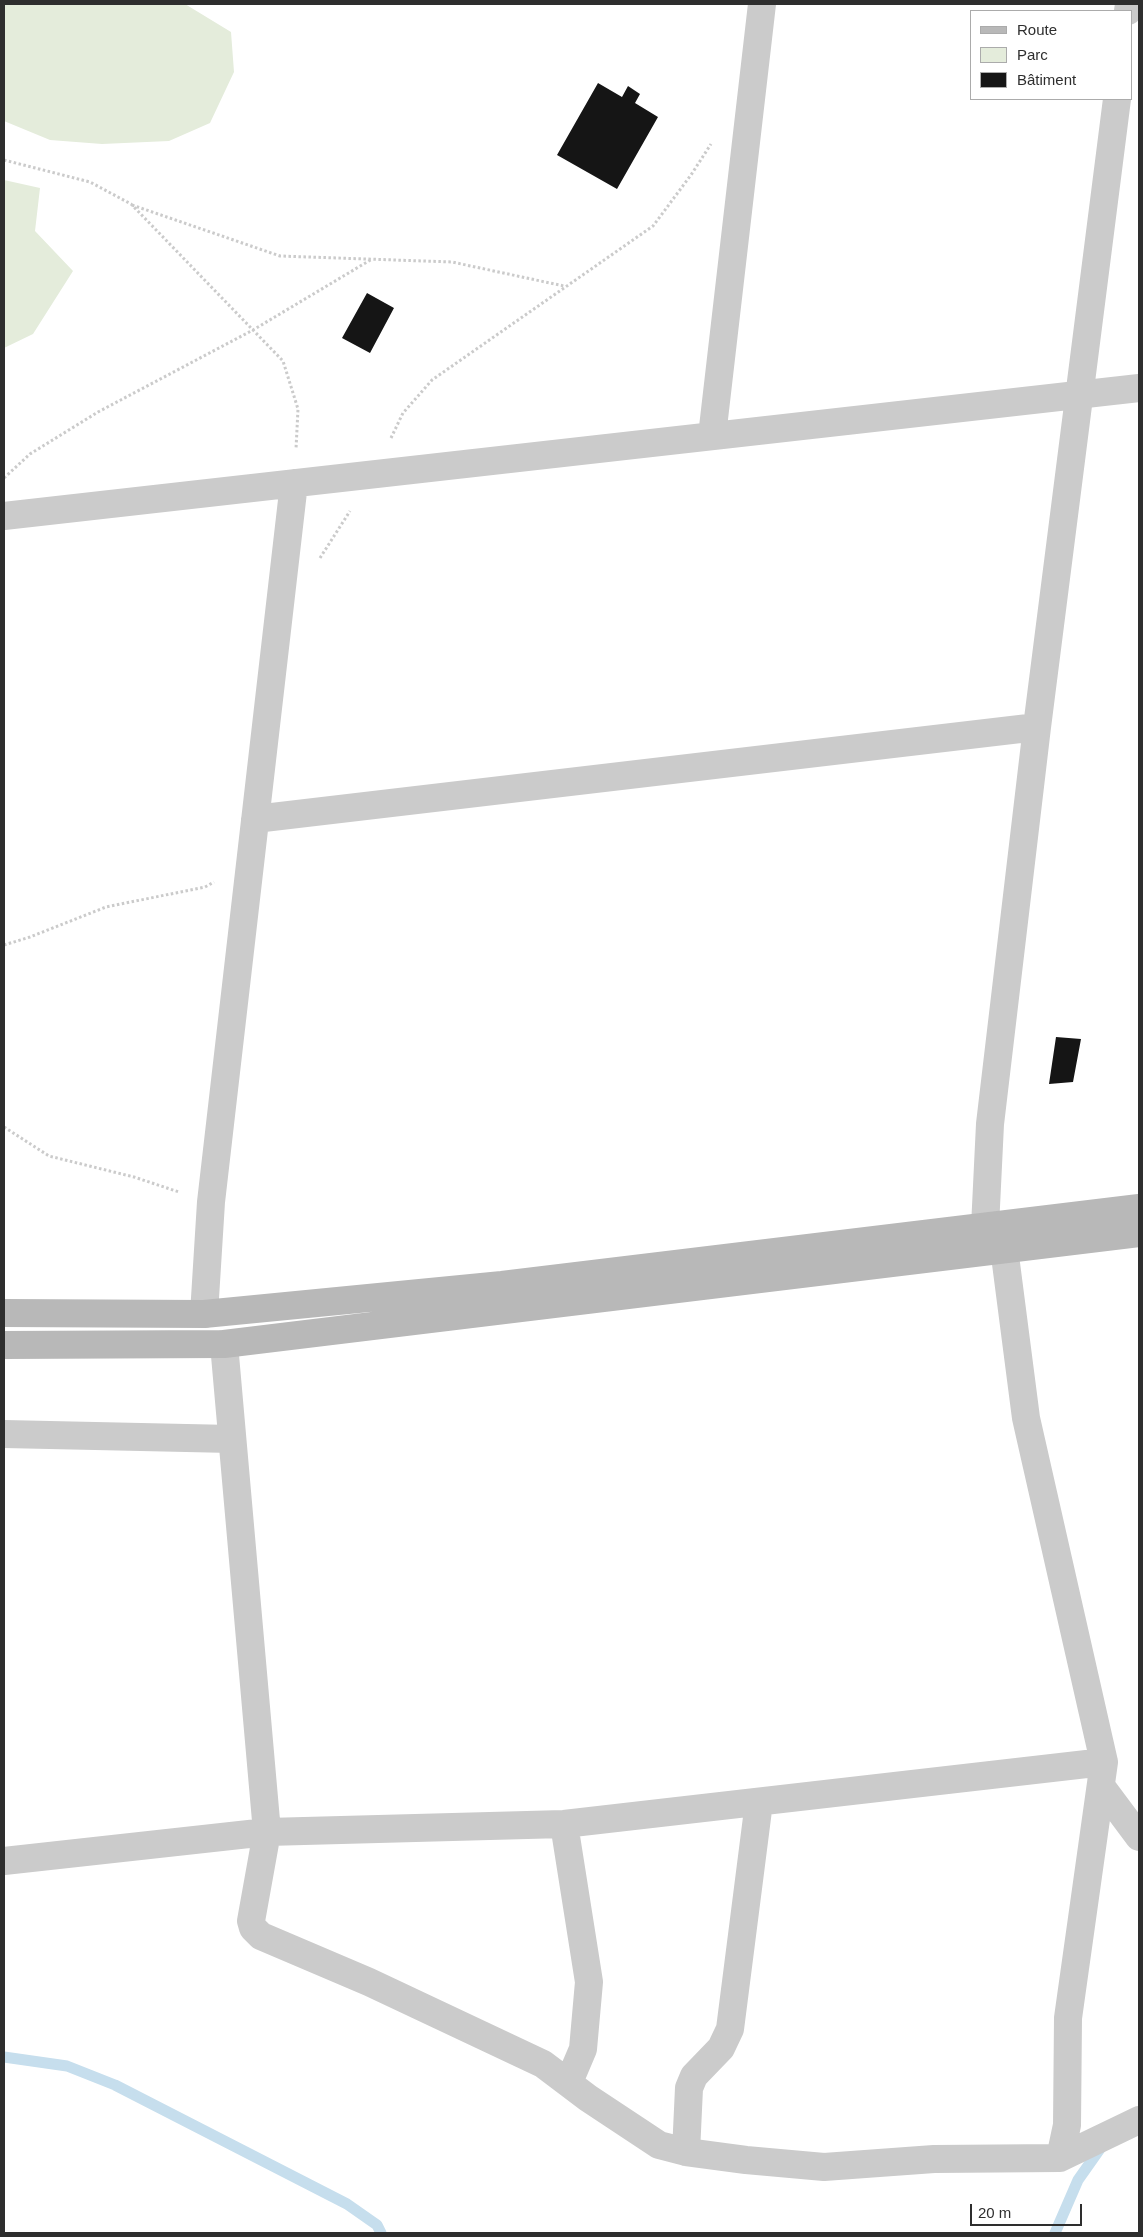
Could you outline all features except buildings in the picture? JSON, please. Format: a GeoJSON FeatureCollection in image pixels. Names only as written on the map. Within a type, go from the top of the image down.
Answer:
{"type":"FeatureCollection","features":[{"type":"Feature","properties":{"kind":"street"},"geometry":{"type":"LineString","coordinates":[[712,436],[762,4]]}},
{"type":"Feature","properties":{"kind":"street"},"geometry":{"type":"LineString","coordinates":[[985,1228],[990,1124],[1037,727],[1117,100]]}},
{"type":"Feature","properties":{"kind":"street"},"geometry":{"type":"LineString","coordinates":[[4,516],[1139,388]]}},
{"type":"Feature","properties":{"kind":"street"},"geometry":{"type":"LineString","coordinates":[[204,1314],[211,1202],[294,483]]}},
{"type":"Feature","properties":{"kind":"street"},"geometry":{"type":"LineString","coordinates":[[254,831],[1037,727]]}},
{"type":"Feature","properties":{"kind":"street"},"geometry":{"type":"LineString","coordinates":[[4,1313],[204,1314],[502,1285],[1139,1208]]}},
{"type":"Feature","properties":{"kind":"street"},"geometry":{"type":"LineString","coordinates":[[4,1345],[224,1344],[1139,1233]]}},
{"type":"Feature","properties":{"kind":"street"},"geometry":{"type":"LineString","coordinates":[[1004,1248],[1026,1418],[1102,1774],[1139,1837]]}},
{"type":"Feature","properties":{"kind":"street"},"geometry":{"type":"LineString","coordinates":[[224,1344],[267,1832],[251,1921],[253,1928],[261,1936],[369,1982],[543,2064],[588,2098],[659,2145],[686,2152],[824,2168],[934,2159],[1060,2158],[1139,2120]]}},
{"type":"Feature","properties":{"kind":"street"},"geometry":{"type":"LineString","coordinates":[[4,1434],[232,1439]]}},
{"type":"Feature","properties":{"kind":"street"},"geometry":{"type":"LineString","coordinates":[[4,1861],[267,1832],[564,1824],[759,1802],[1102,1774]]}},
{"type":"Feature","properties":{"kind":"street"},"geometry":{"type":"LineString","coordinates":[[1060,2158],[1067,2125],[1068,2018],[1102,1774]]}},
{"type":"Feature","properties":{"kind":"street"},"geometry":{"type":"LineString","coordinates":[[686,2152],[689,2088],[694,2076],[721,2048],[730,2029],[759,1802]]}},
{"type":"Feature","properties":{"kind":"street"},"geometry":{"type":"LineString","coordinates":[[564,1824],[589,1982],[583,2049],[569,2082]]}},
{"type":"Feature","properties":{"kind":"path"},"geometry":{"type":"LineString","coordinates":[[320,559],[373,474],[403,413],[432,380],[653,226],[712,143]]}},
{"type":"Feature","properties":{"kind":"path"},"geometry":{"type":"LineString","coordinates":[[4,160],[90,182],[131,204],[280,256],[452,262],[565,286]]}},
{"type":"Feature","properties":{"kind":"path"},"geometry":{"type":"LineString","coordinates":[[131,204],[283,361],[298,409],[294,483]]}},
{"type":"Feature","properties":{"kind":"path"},"geometry":{"type":"LineString","coordinates":[[4,478],[30,454],[98,412],[253,330],[373,258]]}},
{"type":"Feature","properties":{"kind":"path"},"geometry":{"type":"LineString","coordinates":[[4,945],[30,937],[106,906],[205,887],[230,872],[254,831]]}},
{"type":"Feature","properties":{"kind":"path"},"geometry":{"type":"LineString","coordinates":[[4,1126],[48,1156],[134,1177],[211,1202]]}},
{"type":"Feature","properties":{"kind":"green space"},"geometry":{"type":"Polygon","coordinates":[[[4,4],[185,4],[231,32],[234,72],[210,123],[169,141],[102,144],[50,140],[4,121],[4,4]]]}},
{"type":"Feature","properties":{"kind":"green space"},"geometry":{"type":"Polygon","coordinates":[[[4,180],[40,188],[35,231],[73,271],[33,334],[4,348],[4,180]]]}},
{"type":"Feature","properties":{"kind":"waterway"},"geometry":{"type":"LineString","coordinates":[[4,2057],[67,2066],[115,2085],[347,2204],[377,2225],[381,2233]]}},
{"type":"Feature","properties":{"kind":"waterway"},"geometry":{"type":"LineString","coordinates":[[1055,2233],[1078,2180],[1102,2146]]}}]}
